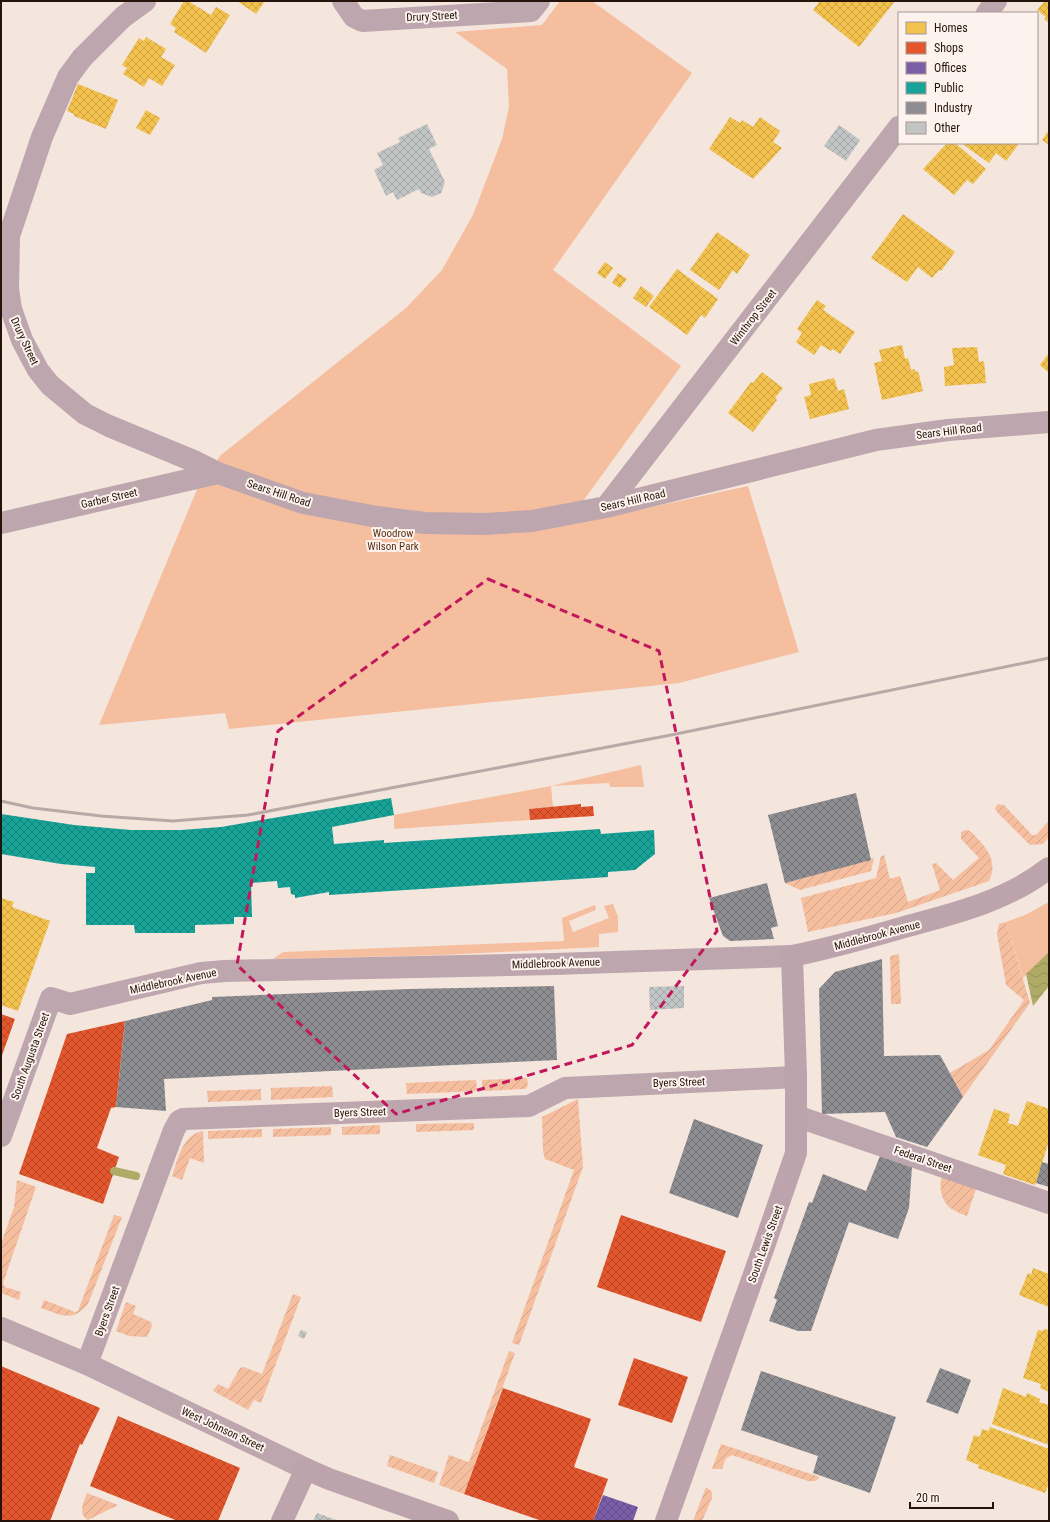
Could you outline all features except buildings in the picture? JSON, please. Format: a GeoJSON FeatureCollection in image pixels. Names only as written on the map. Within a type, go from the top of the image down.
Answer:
{"type":"FeatureCollection","features":[{"type":"Feature","properties":{"kind":"main road","name":"Middlebrook Avenue"},"geometry":{"type":"LineString","coordinates":[[792,956],[859,940],[988,902],[1011,893],[1049,868]]}},
{"type":"Feature","properties":{"kind":"main road","name":"South Lewis Street"},"geometry":{"type":"LineString","coordinates":[[666,1521],[796,1153],[796,1078],[792,956]]}},
{"type":"Feature","properties":{"kind":"main road"},"geometry":{"type":"LineString","coordinates":[[282,1521],[306,1469]]}},
{"type":"Feature","properties":{"kind":"main road","name":"West Johnson Street"},"geometry":{"type":"LineString","coordinates":[[306,1469],[329,1479],[448,1521]]}},
{"type":"Feature","properties":{"kind":"street","name":"Drury Street"},"geometry":{"type":"LineString","coordinates":[[145,1],[123,17],[82,58],[61,90],[42,137],[9,236],[8,289],[11,309],[22,340],[38,370],[50,385],[68,402],[85,414],[109,426],[196,462],[218,473]]}},
{"type":"Feature","properties":{"kind":"street","name":"Drury Street"},"geometry":{"type":"LineString","coordinates":[[343,1],[354,17],[362,21],[535,6]]}},
{"type":"Feature","properties":{"kind":"street"},"geometry":{"type":"LineString","coordinates":[[988,12],[996,1]]}},
{"type":"Feature","properties":{"kind":"street","name":"Winthrop Street"},"geometry":{"type":"LineString","coordinates":[[606,507],[898,128]]}},
{"type":"Feature","properties":{"kind":"street","name":"Sears Hill Road"},"geometry":{"type":"LineString","coordinates":[[218,473],[303,503],[377,516],[425,523],[461,525],[508,523],[606,507],[876,440],[955,429],[1049,422]]}},
{"type":"Feature","properties":{"kind":"street","name":"Garber Street"},"geometry":{"type":"LineString","coordinates":[[1,523],[218,473]]}},
{"type":"Feature","properties":{"kind":"street","name":"Middlebrook Avenue"},"geometry":{"type":"LineString","coordinates":[[51,998],[70,1004],[201,973],[225,971],[792,956]]}},
{"type":"Feature","properties":{"kind":"street","name":"South Augusta Street"},"geometry":{"type":"LineString","coordinates":[[1,1136],[51,998]]}},
{"type":"Feature","properties":{"kind":"street","name":"Byers Street"},"geometry":{"type":"LineString","coordinates":[[87,1364],[174,1130],[183,1119],[529,1106],[565,1088],[796,1078]]}},
{"type":"Feature","properties":{"kind":"street","name":"Federal Street"},"geometry":{"type":"LineString","coordinates":[[796,1116],[1049,1203]]}},
{"type":"Feature","properties":{"kind":"street","name":"West Johnson Street"},"geometry":{"type":"LineString","coordinates":[[1,1328],[87,1364],[306,1469]]}},
{"type":"Feature","properties":{"kind":"highlighted area"},"geometry":{"type":"Polygon","coordinates":[[[488,579],[659,651],[717,931],[632,1045],[396,1114],[237,965],[278,731],[488,579]]]}},
{"type":"Feature","properties":{"kind":"green space","name":"Woodrow Wilson Park"},"geometry":{"type":"Polygon","coordinates":[[[560,1],[592,1],[692,73],[553,270],[681,366],[565,526],[748,486],[799,652],[679,683],[229,729],[225,713],[99,725],[198,487],[221,455],[406,308],[442,270],[473,215],[502,139],[509,107],[507,69],[455,32],[542,25],[560,1]]]}},
{"type":"Feature","properties":{"kind":"green space"},"geometry":{"type":"Polygon","coordinates":[[[641,765],[644,787],[610,787],[609,783],[551,786],[641,765]]]}},
{"type":"Feature","properties":{"kind":"green space"},"geometry":{"type":"Polygon","coordinates":[[[551,786],[553,807],[529,809],[530,820],[394,829],[394,815],[551,786]]]}},
{"type":"Feature","properties":{"kind":"green space"},"geometry":{"type":"Polygon","coordinates":[[[998,804],[1004,805],[1032,835],[1036,835],[1049,821],[1049,837],[1043,844],[1030,845],[997,812],[995,808],[998,804]]]}},
{"type":"Feature","properties":{"kind":"green space"},"geometry":{"type":"Polygon","coordinates":[[[966,830],[974,834],[991,858],[992,869],[989,881],[896,913],[808,932],[801,898],[876,878],[881,856],[884,855],[890,879],[900,876],[908,902],[940,890],[932,864],[936,863],[953,880],[979,858],[961,839],[961,832],[966,830]]]}},
{"type":"Feature","properties":{"kind":"green space"},"geometry":{"type":"Polygon","coordinates":[[[874,858],[871,871],[800,890],[785,883],[874,858]]]}},
{"type":"Feature","properties":{"kind":"green space"},"geometry":{"type":"Polygon","coordinates":[[[1049,902],[1049,952],[1023,978],[1006,922],[1025,915],[1049,902]]]}},
{"type":"Feature","properties":{"kind":"green space"},"geometry":{"type":"Polygon","coordinates":[[[613,904],[618,917],[618,932],[599,934],[599,947],[443,955],[273,959],[283,952],[564,941],[562,918],[595,905],[596,910],[569,921],[573,932],[609,918],[604,906],[613,904]]]}},
{"type":"Feature","properties":{"kind":"green space"},"geometry":{"type":"Polygon","coordinates":[[[1006,922],[1030,1003],[963,1097],[950,1073],[989,1050],[1024,1000],[1006,985],[997,934],[999,924],[1006,922]]]}},
{"type":"Feature","properties":{"kind":"green space"},"geometry":{"type":"Polygon","coordinates":[[[899,954],[901,1004],[891,1004],[890,956],[899,954]]]}},
{"type":"Feature","properties":{"kind":"green space"},"geometry":{"type":"Polygon","coordinates":[[[527,1078],[528,1086],[525,1089],[482,1091],[482,1080],[527,1078]]]}},
{"type":"Feature","properties":{"kind":"green space"},"geometry":{"type":"Polygon","coordinates":[[[476,1080],[477,1091],[407,1094],[406,1083],[476,1080]]]}},
{"type":"Feature","properties":{"kind":"green space"},"geometry":{"type":"Polygon","coordinates":[[[332,1086],[333,1097],[271,1100],[271,1088],[332,1086]]]}},
{"type":"Feature","properties":{"kind":"green space"},"geometry":{"type":"Polygon","coordinates":[[[261,1089],[261,1100],[208,1102],[207,1091],[261,1089]]]}},
{"type":"Feature","properties":{"kind":"green space"},"geometry":{"type":"Polygon","coordinates":[[[578,1099],[583,1167],[519,1345],[512,1343],[574,1170],[545,1159],[543,1151],[542,1117],[578,1099]]]}},
{"type":"Feature","properties":{"kind":"green space"},"geometry":{"type":"Polygon","coordinates":[[[474,1123],[474,1130],[416,1132],[416,1124],[474,1123]]]}},
{"type":"Feature","properties":{"kind":"green space"},"geometry":{"type":"Polygon","coordinates":[[[380,1125],[380,1134],[342,1135],[342,1127],[380,1125]]]}},
{"type":"Feature","properties":{"kind":"green space"},"geometry":{"type":"Polygon","coordinates":[[[331,1127],[331,1135],[273,1137],[273,1129],[331,1127]]]}},
{"type":"Feature","properties":{"kind":"green space"},"geometry":{"type":"Polygon","coordinates":[[[262,1129],[262,1137],[208,1139],[208,1131],[262,1129]]]}},
{"type":"Feature","properties":{"kind":"green space"},"geometry":{"type":"Polygon","coordinates":[[[203,1131],[204,1163],[190,1158],[182,1180],[172,1176],[179,1155],[190,1137],[203,1131]]]}},
{"type":"Feature","properties":{"kind":"green space"},"geometry":{"type":"Polygon","coordinates":[[[942,1177],[976,1189],[967,1216],[954,1210],[943,1199],[940,1185],[942,1177]]]}},
{"type":"Feature","properties":{"kind":"green space"},"geometry":{"type":"Polygon","coordinates":[[[17,1180],[36,1187],[3,1283],[5,1287],[21,1292],[19,1300],[1,1293],[1,1244],[14,1207],[17,1180]]]}},
{"type":"Feature","properties":{"kind":"green space"},"geometry":{"type":"Polygon","coordinates":[[[114,1215],[122,1217],[88,1304],[77,1314],[66,1316],[41,1308],[44,1300],[75,1312],[78,1311],[114,1215]]]}},
{"type":"Feature","properties":{"kind":"green space"},"geometry":{"type":"Polygon","coordinates":[[[293,1294],[301,1297],[261,1403],[254,1400],[248,1410],[213,1391],[218,1384],[228,1389],[240,1368],[244,1367],[262,1374],[293,1294]]]}},
{"type":"Feature","properties":{"kind":"green space"},"geometry":{"type":"Polygon","coordinates":[[[126,1302],[136,1306],[133,1314],[151,1322],[152,1326],[147,1337],[129,1336],[116,1331],[126,1302]]]}},
{"type":"Feature","properties":{"kind":"green space"},"geometry":{"type":"Polygon","coordinates":[[[509,1351],[515,1353],[464,1494],[439,1485],[449,1455],[469,1462],[509,1351]]]}},
{"type":"Feature","properties":{"kind":"green space"},"geometry":{"type":"Polygon","coordinates":[[[721,1444],[820,1477],[816,1481],[808,1481],[732,1455],[726,1458],[722,1469],[712,1469],[721,1444]]]}},
{"type":"Feature","properties":{"kind":"green space"},"geometry":{"type":"Polygon","coordinates":[[[390,1455],[438,1472],[434,1483],[387,1466],[390,1455]]]}},
{"type":"Feature","properties":{"kind":"green space"},"geometry":{"type":"Polygon","coordinates":[[[706,1487],[712,1492],[712,1498],[702,1521],[693,1521],[706,1487]]]}},
{"type":"Feature","properties":{"kind":"green space"},"geometry":{"type":"Polygon","coordinates":[[[87,1493],[118,1505],[88,1520],[83,1515],[82,1511],[87,1493]]]}},
{"type":"Feature","properties":{"kind":"water"},"geometry":{"type":"Polygon","coordinates":[[[1049,952],[1049,986],[1033,1006],[1026,974],[1049,952]]]}},
{"type":"Feature","properties":{"kind":"waterway"},"geometry":{"type":"LineString","coordinates":[[114,1171],[136,1176]]}},
{"type":"Feature","properties":{"kind":"railway"},"geometry":{"type":"LineString","coordinates":[[1,801],[33,808],[101,816],[173,821],[248,815],[666,736],[1049,658]]}}]}
